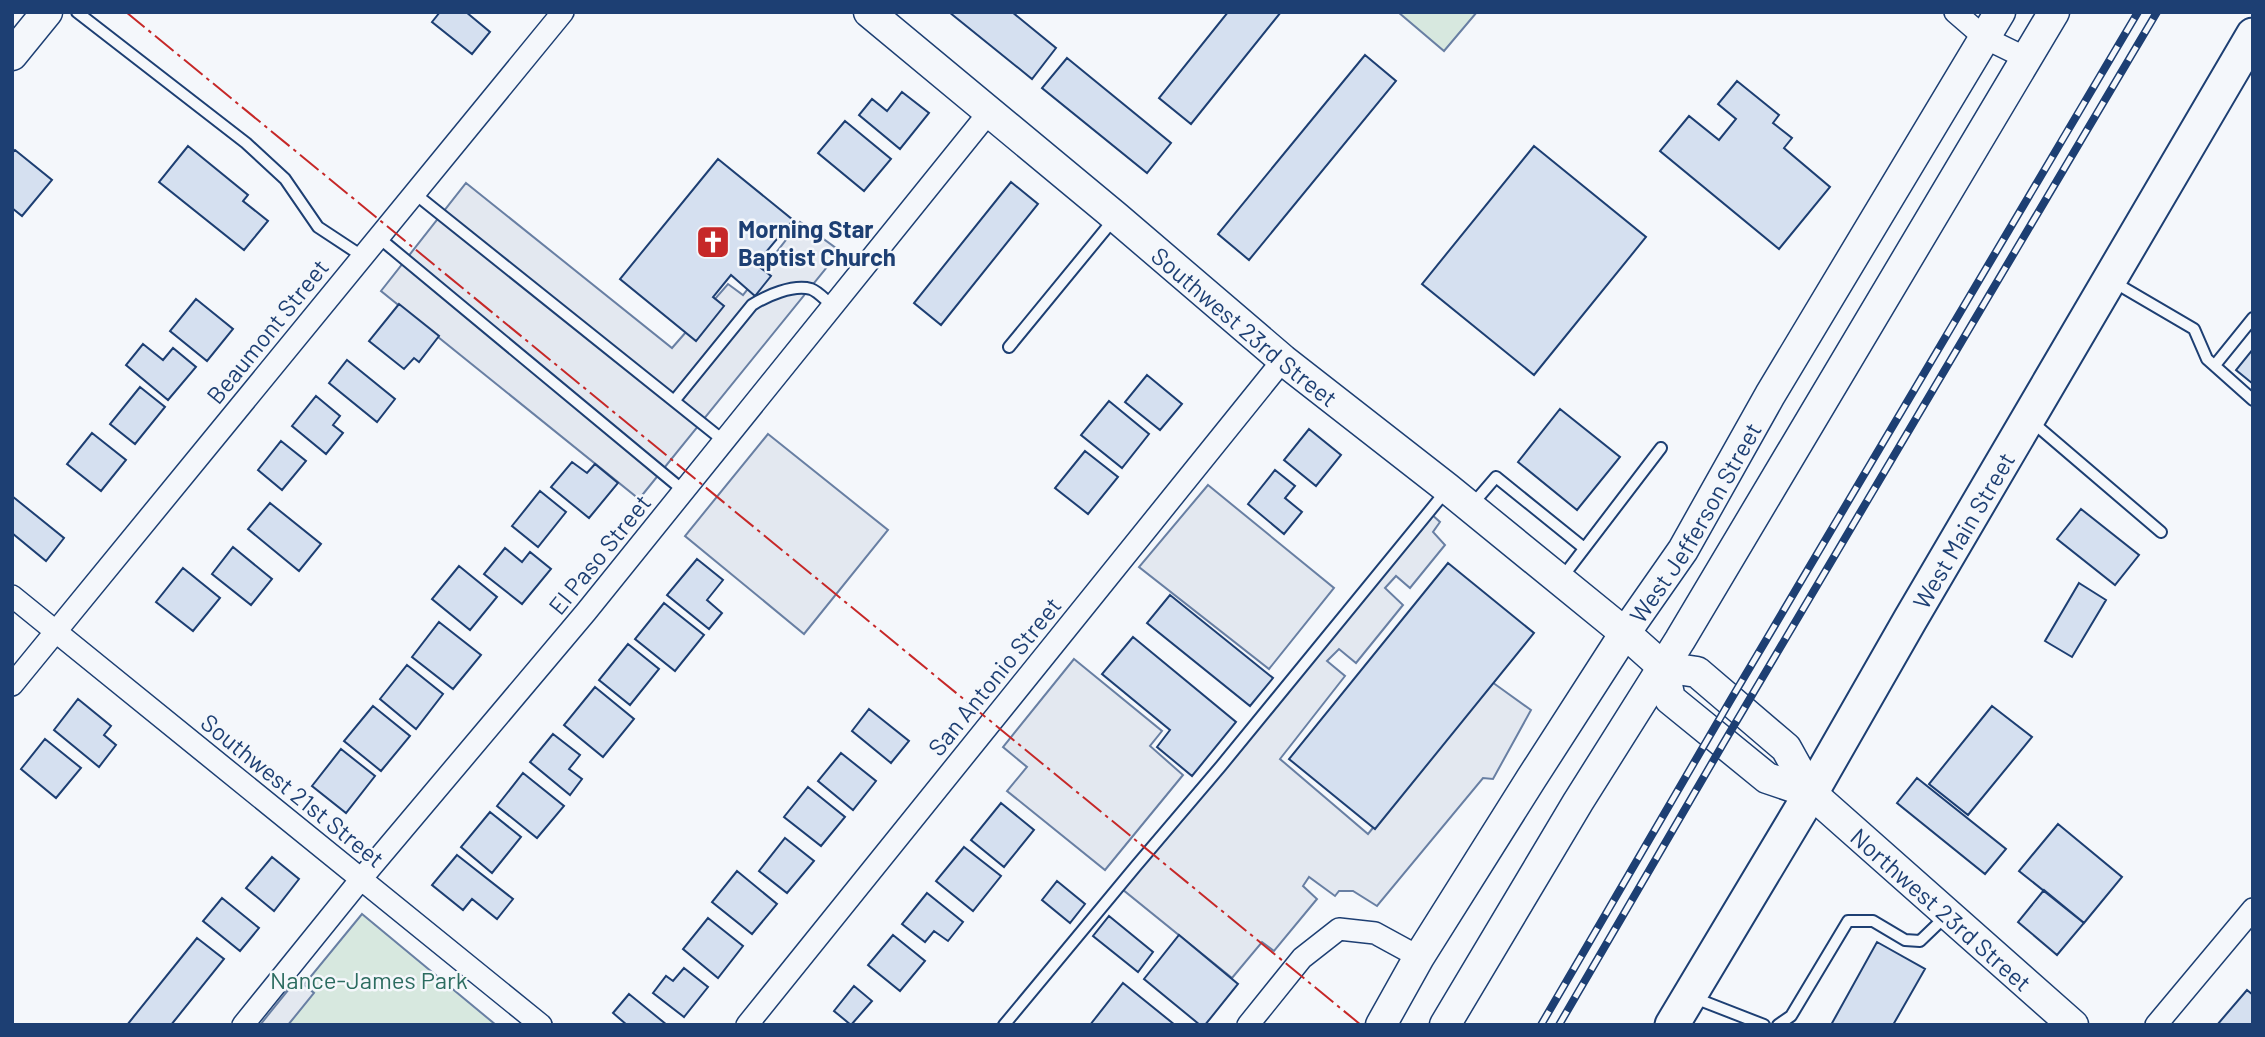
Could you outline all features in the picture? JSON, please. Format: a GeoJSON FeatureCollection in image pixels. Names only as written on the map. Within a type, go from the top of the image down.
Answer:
{"type":"FeatureCollection","features":[{"type":"Feature","properties":{"kind":"main road"},"geometry":{"type":"LineString","coordinates":[[12,55],[47,12]]}},
{"type":"Feature","properties":{"kind":"main road","name":"Southwest 23rd Street"},"geometry":{"type":"LineString","coordinates":[[869,12],[1283,360],[1625,633]]}},
{"type":"Feature","properties":{"kind":"main road","name":"West Jefferson Street"},"geometry":{"type":"LineString","coordinates":[[1381,1025],[1419,957],[1625,633],[1683,550],[1770,395],[2000,12]]}},
{"type":"Feature","properties":{"kind":"main road","name":"West Jefferson Street"},"geometry":{"type":"LineString","coordinates":[[1445,1025],[1578,802],[1663,667],[2054,12]]}},
{"type":"Feature","properties":{"kind":"main road","name":"West Main Street"},"geometry":{"type":"LineString","coordinates":[[1672,1025],[1811,793],[2253,35]]}},
{"type":"Feature","properties":{"kind":"main road"},"geometry":{"type":"LineString","coordinates":[[1811,326],[1853,348]]}},
{"type":"Feature","properties":{"kind":"main road"},"geometry":{"type":"LineString","coordinates":[[1625,633],[1663,667]]}},
{"type":"Feature","properties":{"kind":"main road","name":"Northwest 23rd Street"},"geometry":{"type":"LineString","coordinates":[[1663,667],[1697,672],[1786,748],[1811,793],[2073,1025]]}},
{"type":"Feature","properties":{"kind":"street","name":"Beaumont Street"},"geometry":{"type":"LineString","coordinates":[[12,685],[563,12]]}},
{"type":"Feature","properties":{"kind":"street"},"geometry":{"type":"LineString","coordinates":[[1955,12],[1985,38],[2026,58]]}},
{"type":"Feature","properties":{"kind":"street","name":"El Paso Street"},"geometry":{"type":"LineString","coordinates":[[243,1025],[361,879],[586,612],[990,111]]}},
{"type":"Feature","properties":{"kind":"street","name":"San Antonio Street"},"geometry":{"type":"LineString","coordinates":[[747,1025],[1283,360]]}},
{"type":"Feature","properties":{"kind":"street","name":"Southwest 21st Street"},"geometry":{"type":"LineString","coordinates":[[12,596],[541,1025]]}},
{"type":"Feature","properties":{"kind":"street"},"geometry":{"type":"LineString","coordinates":[[2156,1025],[2253,909]]}},
{"type":"Feature","properties":{"kind":"street"},"geometry":{"type":"LineString","coordinates":[[1248,1025],[1302,958],[1339,929],[1375,933],[1419,957]]}},
{"type":"Feature","properties":{"kind":"lane"},"geometry":{"type":"LineString","coordinates":[[77,12],[246,143],[285,178],[318,227],[362,256]]}},
{"type":"Feature","properties":{"kind":"lane"},"geometry":{"type":"LineString","coordinates":[[414,193],[724,441]]}},
{"type":"Feature","properties":{"kind":"lane"},"geometry":{"type":"LineString","coordinates":[[1009,347],[1116,217]]}},
{"type":"Feature","properties":{"kind":"lane"},"geometry":{"type":"LineString","coordinates":[[377,237],[684,491]]}},
{"type":"Feature","properties":{"kind":"lane"},"geometry":{"type":"LineString","coordinates":[[2109,280],[2194,329],[2207,359],[2253,400]]}},
{"type":"Feature","properties":{"kind":"lane"},"geometry":{"type":"LineString","coordinates":[[674,401],[752,305],[762,298],[800,287],[813,290],[833,306]]}},
{"type":"Feature","properties":{"kind":"lane"},"geometry":{"type":"LineString","coordinates":[[2215,365],[2253,318]]}},
{"type":"Feature","properties":{"kind":"lane"},"geometry":{"type":"LineString","coordinates":[[2028,418],[2161,532]]}},
{"type":"Feature","properties":{"kind":"lane"},"geometry":{"type":"LineString","coordinates":[[1560,580],[1661,448]]}},
{"type":"Feature","properties":{"kind":"lane"},"geometry":{"type":"LineString","coordinates":[[1004,1025],[1222,766],[1459,498],[1496,477],[1584,548]]}},
{"type":"Feature","properties":{"kind":"lane"},"geometry":{"type":"LineString","coordinates":[[1778,1025],[1791,1016],[1848,921],[1873,921],[1905,940],[1920,941],[1948,915]]}},
{"type":"Feature","properties":{"kind":"lane"},"geometry":{"type":"LineString","coordinates":[[1689,996],[1764,1025]]}},
{"type":"Feature","properties":{"kind":"green space"},"geometry":{"type":"Polygon","coordinates":[[[1398,12],[1477,12],[1444,51],[1398,12]]]}},
{"type":"Feature","properties":{"kind":"green space","name":"Nance-James Park"},"geometry":{"type":"Polygon","coordinates":[[[362,914],[496,1025],[271,1025],[362,914]]]}},
{"type":"Feature","properties":{"kind":"shaded area"},"geometry":{"type":"Polygon","coordinates":[[[466,183],[672,348],[728,284],[743,295],[800,222],[840,251],[639,499],[381,291],[466,183]]]}},
{"type":"Feature","properties":{"kind":"shaded area"},"geometry":{"type":"Polygon","coordinates":[[[768,434],[888,530],[804,634],[685,536],[768,434]]]}},
{"type":"Feature","properties":{"kind":"shaded area"},"geometry":{"type":"Polygon","coordinates":[[[1208,485],[1334,588],[1269,669],[1139,567],[1208,485]]]}},
{"type":"Feature","properties":{"kind":"shaded area"},"geometry":{"type":"Polygon","coordinates":[[[1430,513],[1440,522],[1433,532],[1445,545],[1410,588],[1396,576],[1385,588],[1403,605],[1356,663],[1339,649],[1327,661],[1345,676],[1280,759],[1368,834],[1492,682],[1531,710],[1493,779],[1483,778],[1377,906],[1353,891],[1339,891],[1335,896],[1309,877],[1303,886],[1317,899],[1274,951],[1262,942],[1232,978],[1122,889],[1430,513]]]}},
{"type":"Feature","properties":{"kind":"shaded area"},"geometry":{"type":"Polygon","coordinates":[[[1074,659],[1162,731],[1150,746],[1183,775],[1105,870],[1007,791],[1027,767],[1003,747],[1074,659]]]}},
{"type":"Feature","properties":{"kind":"shaded area"},"geometry":{"type":"Polygon","coordinates":[[[297,979],[314,993],[288,1025],[260,1025],[297,979]]]}},
{"type":"Feature","properties":{"kind":"building"},"geometry":{"type":"Polygon","coordinates":[[[440,12],[466,12],[490,32],[472,54],[432,22],[440,12]]]}},
{"type":"Feature","properties":{"kind":"building"},"geometry":{"type":"Polygon","coordinates":[[[949,12],[1012,12],[1056,48],[1032,79],[949,12]]]}},
{"type":"Feature","properties":{"kind":"building"},"geometry":{"type":"Polygon","coordinates":[[[1228,12],[1281,12],[1191,124],[1159,98],[1228,12]]]}},
{"type":"Feature","properties":{"kind":"building"},"geometry":{"type":"Polygon","coordinates":[[[1365,55],[1396,81],[1249,260],[1218,234],[1365,55]]]}},
{"type":"Feature","properties":{"kind":"building"},"geometry":{"type":"Polygon","coordinates":[[[1067,58],[1171,143],[1147,173],[1042,88],[1067,58]]]}},
{"type":"Feature","properties":{"kind":"building"},"geometry":{"type":"Polygon","coordinates":[[[1737,81],[1779,115],[1773,123],[1792,138],[1784,148],[1830,187],[1779,249],[1660,151],[1689,116],[1719,140],[1736,119],[1718,104],[1737,81]]]}},
{"type":"Feature","properties":{"kind":"building"},"geometry":{"type":"Polygon","coordinates":[[[902,92],[929,113],[900,149],[859,115],[872,99],[887,111],[902,92]]]}},
{"type":"Feature","properties":{"kind":"building"},"geometry":{"type":"Polygon","coordinates":[[[845,121],[891,159],[864,191],[818,153],[845,121]]]}},
{"type":"Feature","properties":{"kind":"building"},"geometry":{"type":"Polygon","coordinates":[[[188,146],[248,195],[243,201],[268,221],[244,250],[159,182],[188,146]]]}},
{"type":"Feature","properties":{"kind":"building"},"geometry":{"type":"Polygon","coordinates":[[[1534,146],[1646,237],[1534,375],[1422,284],[1534,146]]]}},
{"type":"Feature","properties":{"kind":"building"},"geometry":{"type":"Polygon","coordinates":[[[15,150],[52,180],[22,216],[12,208],[12,153],[15,150]]]}},
{"type":"Feature","properties":{"kind":"building","name":"Morning Star Baptist Church"},"geometry":{"type":"Polygon","coordinates":[[[718,159],[793,220],[756,264],[771,276],[755,296],[731,275],[713,297],[724,306],[696,341],[620,279],[718,159]]]}},
{"type":"Feature","properties":{"kind":"building"},"geometry":{"type":"Polygon","coordinates":[[[1011,182],[1038,204],[941,325],[914,303],[1011,182]]]}},
{"type":"Feature","properties":{"kind":"building"},"geometry":{"type":"Polygon","coordinates":[[[196,299],[233,329],[207,361],[170,331],[196,299]]]}},
{"type":"Feature","properties":{"kind":"building"},"geometry":{"type":"Polygon","coordinates":[[[399,304],[439,336],[419,362],[414,358],[404,369],[369,341],[399,304]]]}},
{"type":"Feature","properties":{"kind":"building"},"geometry":{"type":"Polygon","coordinates":[[[143,344],[163,360],[173,348],[196,367],[168,400],[126,365],[143,344]]]}},
{"type":"Feature","properties":{"kind":"building"},"geometry":{"type":"Polygon","coordinates":[[[2253,349],[2253,384],[2236,370],[2253,349]]]}},
{"type":"Feature","properties":{"kind":"building"},"geometry":{"type":"Polygon","coordinates":[[[347,360],[395,399],[377,422],[329,383],[347,360]]]}},
{"type":"Feature","properties":{"kind":"building"},"geometry":{"type":"Polygon","coordinates":[[[1147,375],[1182,404],[1160,430],[1125,402],[1147,375]]]}},
{"type":"Feature","properties":{"kind":"building"},"geometry":{"type":"Polygon","coordinates":[[[140,387],[165,407],[135,444],[110,424],[140,387]]]}},
{"type":"Feature","properties":{"kind":"building"},"geometry":{"type":"Polygon","coordinates":[[[316,396],[340,416],[333,425],[343,433],[326,454],[292,426],[316,396]]]}},
{"type":"Feature","properties":{"kind":"building"},"geometry":{"type":"Polygon","coordinates":[[[1109,401],[1149,434],[1122,468],[1081,435],[1109,401]]]}},
{"type":"Feature","properties":{"kind":"building"},"geometry":{"type":"Polygon","coordinates":[[[1560,409],[1620,457],[1577,510],[1518,462],[1560,409]]]}},
{"type":"Feature","properties":{"kind":"building"},"geometry":{"type":"Polygon","coordinates":[[[1309,429],[1341,455],[1316,486],[1284,460],[1309,429]]]}},
{"type":"Feature","properties":{"kind":"building"},"geometry":{"type":"Polygon","coordinates":[[[92,433],[126,460],[101,491],[67,464],[92,433]]]}},
{"type":"Feature","properties":{"kind":"building"},"geometry":{"type":"Polygon","coordinates":[[[281,441],[306,461],[282,490],[258,470],[281,441]]]}},
{"type":"Feature","properties":{"kind":"building"},"geometry":{"type":"Polygon","coordinates":[[[1085,451],[1118,477],[1088,514],[1055,488],[1085,451]]]}},
{"type":"Feature","properties":{"kind":"building"},"geometry":{"type":"Polygon","coordinates":[[[572,462],[587,473],[595,464],[618,483],[589,518],[551,487],[572,462]]]}},
{"type":"Feature","properties":{"kind":"building"},"geometry":{"type":"Polygon","coordinates":[[[1275,470],[1295,486],[1285,498],[1302,512],[1284,534],[1248,504],[1275,470]]]}},
{"type":"Feature","properties":{"kind":"building"},"geometry":{"type":"Polygon","coordinates":[[[540,491],[566,512],[538,547],[512,526],[540,491]]]}},
{"type":"Feature","properties":{"kind":"building"},"geometry":{"type":"Polygon","coordinates":[[[12,496],[64,538],[46,561],[12,533],[12,496]]]}},
{"type":"Feature","properties":{"kind":"building"},"geometry":{"type":"Polygon","coordinates":[[[270,503],[321,544],[299,571],[248,529],[270,503]]]}},
{"type":"Feature","properties":{"kind":"building"},"geometry":{"type":"Polygon","coordinates":[[[2081,509],[2139,555],[2115,585],[2057,539],[2081,509]]]}},
{"type":"Feature","properties":{"kind":"building"},"geometry":{"type":"Polygon","coordinates":[[[233,547],[272,579],[251,605],[212,574],[233,547]]]}},
{"type":"Feature","properties":{"kind":"building"},"geometry":{"type":"Polygon","coordinates":[[[505,548],[522,562],[530,552],[551,569],[522,604],[484,574],[505,548]]]}},
{"type":"Feature","properties":{"kind":"building"},"geometry":{"type":"Polygon","coordinates":[[[697,559],[723,580],[707,600],[722,613],[709,629],[667,595],[697,559]]]}},
{"type":"Feature","properties":{"kind":"building"},"geometry":{"type":"Polygon","coordinates":[[[1448,563],[1534,633],[1375,829],[1289,759],[1448,563]]]}},
{"type":"Feature","properties":{"kind":"building"},"geometry":{"type":"Polygon","coordinates":[[[459,566],[497,597],[470,630],[432,599],[459,566]]]}},
{"type":"Feature","properties":{"kind":"building"},"geometry":{"type":"Polygon","coordinates":[[[183,568],[220,598],[193,631],[156,602],[183,568]]]}},
{"type":"Feature","properties":{"kind":"building"},"geometry":{"type":"Polygon","coordinates":[[[2079,583],[2106,600],[2072,657],[2045,641],[2079,583]]]}},
{"type":"Feature","properties":{"kind":"building"},"geometry":{"type":"Polygon","coordinates":[[[1170,595],[1273,678],[1250,706],[1147,623],[1170,595]]]}},
{"type":"Feature","properties":{"kind":"building"},"geometry":{"type":"Polygon","coordinates":[[[664,603],[704,635],[675,671],[635,639],[664,603]]]}},
{"type":"Feature","properties":{"kind":"building"},"geometry":{"type":"Polygon","coordinates":[[[439,622],[481,655],[453,689],[412,657],[439,622]]]}},
{"type":"Feature","properties":{"kind":"building"},"geometry":{"type":"Polygon","coordinates":[[[1133,637],[1236,722],[1192,776],[1157,747],[1170,730],[1102,674],[1133,637]]]}},
{"type":"Feature","properties":{"kind":"building"},"geometry":{"type":"Polygon","coordinates":[[[628,644],[659,669],[630,705],[599,680],[628,644]]]}},
{"type":"Feature","properties":{"kind":"building"},"geometry":{"type":"Polygon","coordinates":[[[407,665],[443,694],[416,729],[380,699],[407,665]]]}},
{"type":"Feature","properties":{"kind":"building"},"geometry":{"type":"Polygon","coordinates":[[[595,687],[634,719],[603,757],[564,725],[595,687]]]}},
{"type":"Feature","properties":{"kind":"building"},"geometry":{"type":"Polygon","coordinates":[[[78,699],[111,726],[104,735],[116,745],[99,767],[54,730],[78,699]]]}},
{"type":"Feature","properties":{"kind":"building"},"geometry":{"type":"Polygon","coordinates":[[[373,706],[410,736],[381,771],[344,741],[373,706]]]}},
{"type":"Feature","properties":{"kind":"building"},"geometry":{"type":"Polygon","coordinates":[[[1992,706],[2032,737],[1968,815],[1929,784],[1992,706]]]}},
{"type":"Feature","properties":{"kind":"building"},"geometry":{"type":"Polygon","coordinates":[[[869,709],[909,741],[891,763],[852,731],[869,709]]]}},
{"type":"Feature","properties":{"kind":"building"},"geometry":{"type":"Polygon","coordinates":[[[553,734],[580,755],[569,769],[582,779],[570,795],[530,762],[553,734]]]}},
{"type":"Feature","properties":{"kind":"building"},"geometry":{"type":"Polygon","coordinates":[[[45,739],[81,768],[56,798],[21,769],[45,739]]]}},
{"type":"Feature","properties":{"kind":"building"},"geometry":{"type":"Polygon","coordinates":[[[341,749],[375,776],[346,813],[312,786],[341,749]]]}},
{"type":"Feature","properties":{"kind":"building"},"geometry":{"type":"Polygon","coordinates":[[[841,753],[876,781],[853,810],[818,781],[841,753]]]}},
{"type":"Feature","properties":{"kind":"building"},"geometry":{"type":"Polygon","coordinates":[[[523,773],[564,806],[537,838],[497,806],[523,773]]]}},
{"type":"Feature","properties":{"kind":"building"},"geometry":{"type":"Polygon","coordinates":[[[1917,778],[2006,849],[1985,874],[1897,803],[1917,778]]]}},
{"type":"Feature","properties":{"kind":"building"},"geometry":{"type":"Polygon","coordinates":[[[808,787],[845,817],[821,846],[784,817],[808,787]]]}},
{"type":"Feature","properties":{"kind":"building"},"geometry":{"type":"Polygon","coordinates":[[[1001,803],[1034,830],[1004,867],[971,840],[1001,803]]]}},
{"type":"Feature","properties":{"kind":"building"},"geometry":{"type":"Polygon","coordinates":[[[490,812],[521,837],[492,873],[461,847],[490,812]]]}},
{"type":"Feature","properties":{"kind":"building"},"geometry":{"type":"Polygon","coordinates":[[[2058,824],[2122,877],[2084,923],[2019,871],[2058,824]]]}},
{"type":"Feature","properties":{"kind":"building"},"geometry":{"type":"Polygon","coordinates":[[[785,838],[814,861],[787,893],[759,871],[785,838]]]}},
{"type":"Feature","properties":{"kind":"building"},"geometry":{"type":"Polygon","coordinates":[[[964,847],[1001,876],[973,911],[936,881],[964,847]]]}},
{"type":"Feature","properties":{"kind":"building"},"geometry":{"type":"Polygon","coordinates":[[[457,855],[513,899],[497,919],[472,899],[463,910],[432,885],[457,855]]]}},
{"type":"Feature","properties":{"kind":"building"},"geometry":{"type":"Polygon","coordinates":[[[272,857],[299,879],[274,911],[246,888],[272,857]]]}},
{"type":"Feature","properties":{"kind":"building"},"geometry":{"type":"Polygon","coordinates":[[[737,871],[777,904],[752,934],[712,902],[737,871]]]}},
{"type":"Feature","properties":{"kind":"building"},"geometry":{"type":"Polygon","coordinates":[[[1057,881],[1085,904],[1070,923],[1042,900],[1057,881]]]}},
{"type":"Feature","properties":{"kind":"building"},"geometry":{"type":"Polygon","coordinates":[[[2044,890],[2084,923],[2057,955],[2018,922],[2044,890]]]}},
{"type":"Feature","properties":{"kind":"building"},"geometry":{"type":"Polygon","coordinates":[[[927,893],[963,922],[948,941],[934,931],[925,942],[902,924],[927,893]]]}},
{"type":"Feature","properties":{"kind":"building"},"geometry":{"type":"Polygon","coordinates":[[[222,898],[259,928],[240,951],[203,921],[222,898]]]}},
{"type":"Feature","properties":{"kind":"building"},"geometry":{"type":"Polygon","coordinates":[[[1109,916],[1153,952],[1138,972],[1093,936],[1109,916]]]}},
{"type":"Feature","properties":{"kind":"building"},"geometry":{"type":"Polygon","coordinates":[[[708,918],[743,946],[718,978],[683,949],[708,918]]]}},
{"type":"Feature","properties":{"kind":"building"},"geometry":{"type":"Polygon","coordinates":[[[893,935],[925,961],[900,991],[868,965],[893,935]]]}},
{"type":"Feature","properties":{"kind":"building"},"geometry":{"type":"Polygon","coordinates":[[[1179,935],[1238,984],[1205,1025],[1200,1025],[1144,979],[1179,935]]]}},
{"type":"Feature","properties":{"kind":"building"},"geometry":{"type":"Polygon","coordinates":[[[197,938],[224,959],[171,1025],[127,1025],[197,938]]]}},
{"type":"Feature","properties":{"kind":"building"},"geometry":{"type":"Polygon","coordinates":[[[1877,942],[1925,969],[1893,1025],[1831,1025],[1877,942]]]}},
{"type":"Feature","properties":{"kind":"building"},"geometry":{"type":"Polygon","coordinates":[[[684,968],[708,987],[684,1017],[653,993],[666,976],[673,981],[684,968]]]}},
{"type":"Feature","properties":{"kind":"building"},"geometry":{"type":"Polygon","coordinates":[[[1123,983],[1175,1025],[1090,1025],[1123,983]]]}},
{"type":"Feature","properties":{"kind":"building"},"geometry":{"type":"Polygon","coordinates":[[[854,986],[872,1001],[851,1025],[834,1011],[854,986]]]}},
{"type":"Feature","properties":{"kind":"building"},"geometry":{"type":"Polygon","coordinates":[[[2247,990],[2253,995],[2253,1025],[2217,1025],[2247,990]]]}},
{"type":"Feature","properties":{"kind":"building"},"geometry":{"type":"Polygon","coordinates":[[[629,994],[667,1025],[627,1025],[613,1013],[629,994]]]}},
{"type":"Feature","properties":{"kind":"railway"},"geometry":{"type":"LineString","coordinates":[[1541,1025],[2138,12]]}},
{"type":"Feature","properties":{"kind":"railway"},"geometry":{"type":"LineString","coordinates":[[1559,1025],[2157,12]]}},
{"type":"Feature","properties":{"kind":"power"},"geometry":{"type":"LineString","coordinates":[[126,12],[1361,1025]]}},
{"type":"Feature","properties":{"kind":"place","name":"Morning Star Baptist Church"},"geometry":{"type":"Point","coordinates":[713,242]}}]}
